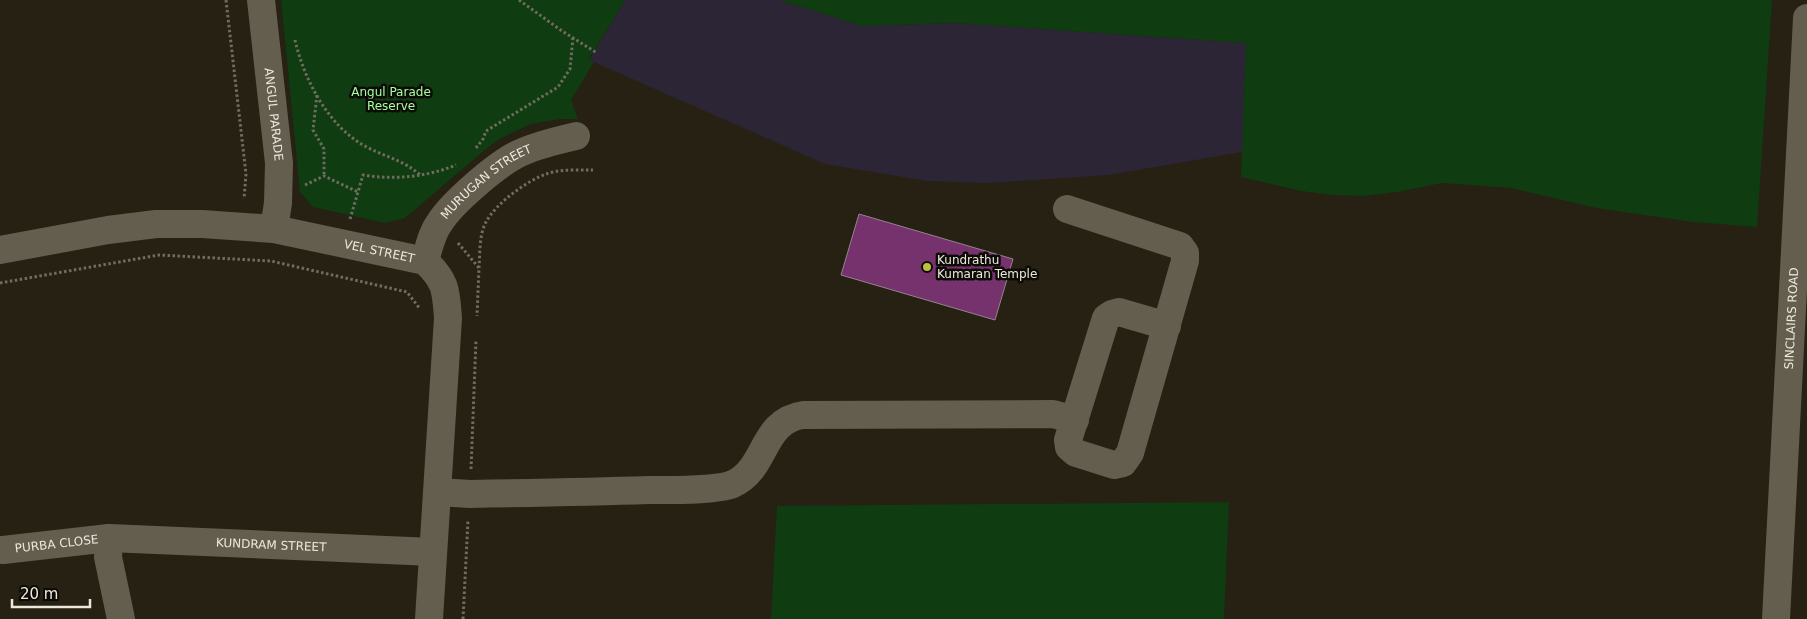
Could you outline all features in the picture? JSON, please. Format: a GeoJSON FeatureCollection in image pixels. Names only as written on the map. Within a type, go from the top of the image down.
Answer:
{"type":"FeatureCollection","features":[{"type":"Feature","properties":{"kind":"street","name":"ANGUL PARADE"},"geometry":{"type":"LineString","coordinates":[[262,0],[279,163],[276,216]]}},
{"type":"Feature","properties":{"kind":"street","name":"SINCLAIRS ROAD"},"geometry":{"type":"LineString","coordinates":[[1776,619],[1807,18]]}},
{"type":"Feature","properties":{"kind":"street","name":"MURUGAN STREET"},"geometry":{"type":"LineString","coordinates":[[425,261],[432,235],[440,222],[452,207],[481,180],[516,155],[545,144],[576,136]]}},
{"type":"Feature","properties":{"kind":"street"},"geometry":{"type":"LineString","coordinates":[[1067,209],[1180,246],[1185,253],[1186,261],[1130,453],[1124,463],[1114,465],[1076,453],[1069,447],[1068,440],[1106,318],[1120,312],[1167,326]]}},
{"type":"Feature","properties":{"kind":"street","name":"VEL STREET"},"geometry":{"type":"LineString","coordinates":[[0,250],[108,230],[156,224],[202,224],[276,216],[345,244],[425,261],[438,273],[446,291],[448,318],[429,619]]}},
{"type":"Feature","properties":{"kind":"street"},"geometry":{"type":"LineString","coordinates":[[438,492],[470,494],[668,490],[724,486],[739,480],[750,471],[774,431],[782,422],[793,416],[1052,414],[1075,420]]}},
{"type":"Feature","properties":{"kind":"street"},"geometry":{"type":"LineString","coordinates":[[110,538],[108,556],[121,619]]}},
{"type":"Feature","properties":{"kind":"street","name":"KUNDRAM STREET"},"geometry":{"type":"LineString","coordinates":[[110,538],[433,552]]}},
{"type":"Feature","properties":{"kind":"street","name":"PURBA CLOSE"},"geometry":{"type":"LineString","coordinates":[[3,550],[110,538]]}},
{"type":"Feature","properties":{"kind":"path"},"geometry":{"type":"LineString","coordinates":[[226,0],[246,174],[244,199]]}},
{"type":"Feature","properties":{"kind":"path"},"geometry":{"type":"LineString","coordinates":[[519,0],[597,53]]}},
{"type":"Feature","properties":{"kind":"path"},"geometry":{"type":"LineString","coordinates":[[293,34],[297,53],[307,76],[317,95],[339,127],[362,144],[411,166],[421,176]]}},
{"type":"Feature","properties":{"kind":"path"},"geometry":{"type":"LineString","coordinates":[[471,153],[483,139],[486,131],[558,87],[570,69],[572,37]]}},
{"type":"Feature","properties":{"kind":"path"},"geometry":{"type":"LineString","coordinates":[[317,95],[313,130],[324,149],[324,176]]}},
{"type":"Feature","properties":{"kind":"path"},"geometry":{"type":"LineString","coordinates":[[335,276],[345,244],[350,216],[363,175],[375,177],[421,176],[458,164]]}},
{"type":"Feature","properties":{"kind":"path"},"geometry":{"type":"LineString","coordinates":[[479,268],[482,234],[486,221],[516,191],[547,174],[572,170],[593,170]]}},
{"type":"Feature","properties":{"kind":"path"},"geometry":{"type":"LineString","coordinates":[[276,216],[297,188],[324,176],[358,192]]}},
{"type":"Feature","properties":{"kind":"path"},"geometry":{"type":"LineString","coordinates":[[0,283],[159,255],[271,261],[407,292],[420,308],[419,318]]}},
{"type":"Feature","properties":{"kind":"shaded area"},"geometry":{"type":"Polygon","coordinates":[[[625,0],[779,0],[862,26],[954,23],[1247,43],[1242,152],[1109,175],[988,183],[927,181],[825,164],[589,60],[625,0]]]}},
{"type":"Feature","properties":{"kind":"green space","name":"Angul Parade Reserve"},"geometry":{"type":"Polygon","coordinates":[[[281,0],[625,0],[589,59],[594,62],[571,100],[578,119],[560,119],[531,124],[501,138],[405,218],[385,223],[313,207],[300,192],[281,0]]]}},
{"type":"Feature","properties":{"kind":"green space"},"geometry":{"type":"Polygon","coordinates":[[[779,0],[1772,0],[1757,227],[1693,222],[1596,208],[1511,188],[1442,183],[1397,192],[1363,196],[1301,191],[1241,177],[1246,43],[954,23],[862,26],[779,0]]]}},
{"type":"Feature","properties":{"kind":"green space"},"geometry":{"type":"Polygon","coordinates":[[[1229,502],[1224,619],[771,619],[777,506],[1229,502]]]}},
{"type":"Feature","properties":{"kind":"building","name":"Kundrathu Kumaran Temple"},"geometry":{"type":"Polygon","coordinates":[[[859,214],[1013,259],[995,320],[841,275],[859,214]]]}},
{"type":"Feature","properties":{"kind":"place","name":"Kundrathu Kumaran Temple"},"geometry":{"type":"Point","coordinates":[927,267]}}]}
